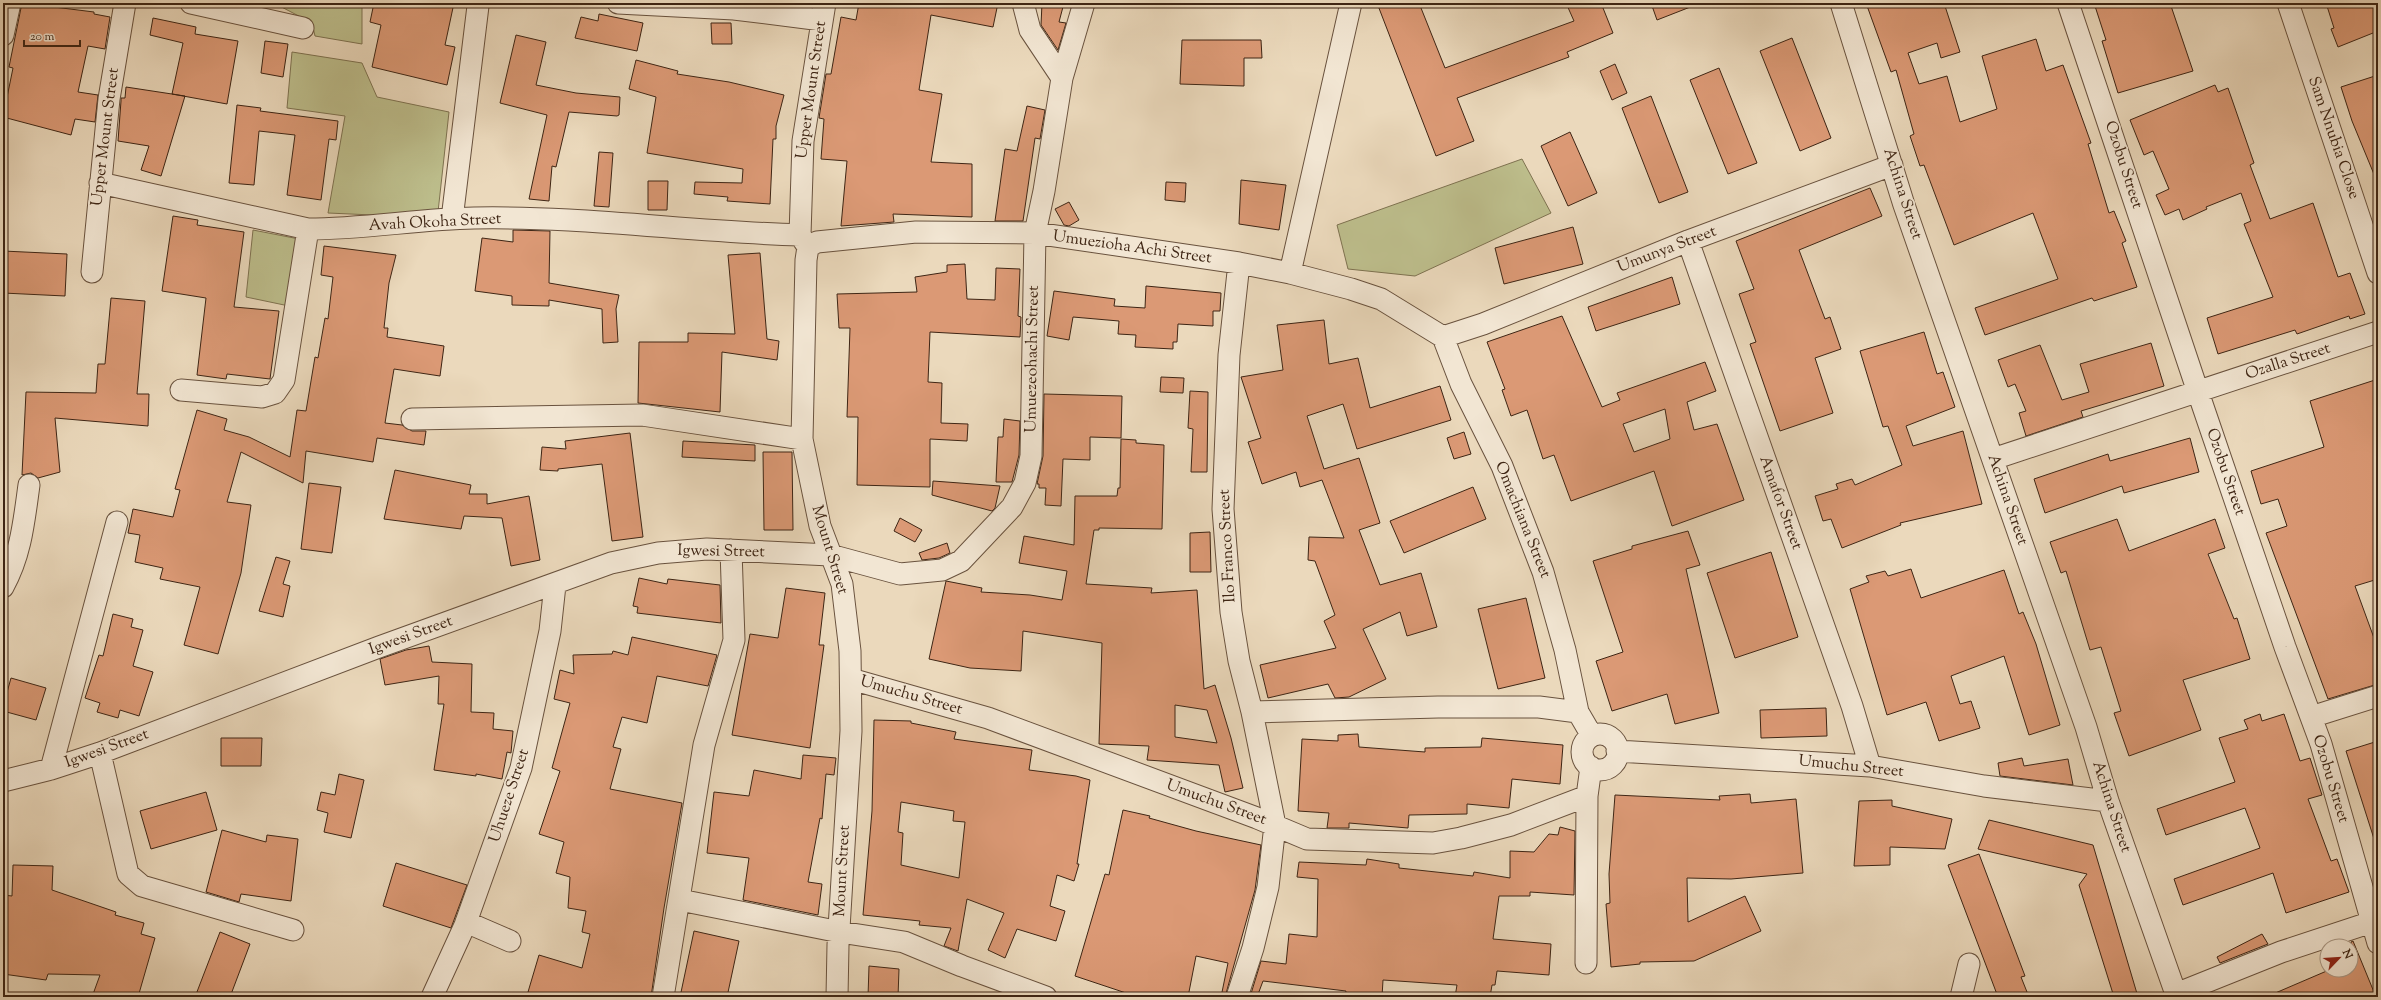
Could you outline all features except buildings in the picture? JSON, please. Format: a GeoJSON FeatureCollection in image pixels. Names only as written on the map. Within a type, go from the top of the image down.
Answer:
{"type":"FeatureCollection","features":[{"type":"Feature","properties":{"kind":"street"},"geometry":{"type":"LineString","coordinates":[[3,35],[10,3]]}},
{"type":"Feature","properties":{"kind":"street","name":"Upper Mount Street"},"geometry":{"type":"LineString","coordinates":[[92,272],[109,99],[125,3]]}},
{"type":"Feature","properties":{"kind":"street"},"geometry":{"type":"LineString","coordinates":[[191,3],[303,28]]}},
{"type":"Feature","properties":{"kind":"street"},"geometry":{"type":"LineString","coordinates":[[618,3],[823,12]]}},
{"type":"Feature","properties":{"kind":"street"},"geometry":{"type":"LineString","coordinates":[[1023,3],[1030,30],[1062,78]]}},
{"type":"Feature","properties":{"kind":"street","name":"Umuezeohachi Street"},"geometry":{"type":"LineString","coordinates":[[830,555],[900,574],[942,570],[961,561],[1012,507],[1025,483],[1031,456],[1035,233],[1044,190],[1062,78],[1084,3]]}},
{"type":"Feature","properties":{"kind":"street"},"geometry":{"type":"LineString","coordinates":[[1290,273],[1351,3]]}},
{"type":"Feature","properties":{"kind":"street","name":"Achina Street"},"geometry":{"type":"LineString","coordinates":[[1841,3],[1892,164],[2086,727],[2108,801],[2176,995]]}},
{"type":"Feature","properties":{"kind":"street","name":"Ozobu Street"},"geometry":{"type":"LineString","coordinates":[[2068,3],[2198,392],[2321,744],[2375,921],[2378,943]]}},
{"type":"Feature","properties":{"kind":"street","name":"Sam Nnubia Close"},"geometry":{"type":"LineString","coordinates":[[2288,3],[2378,273]]}},
{"type":"Feature","properties":{"kind":"street"},"geometry":{"type":"LineString","coordinates":[[452,219],[478,6]]}},
{"type":"Feature","properties":{"kind":"street","name":"Upper Mount Street"},"geometry":{"type":"LineString","coordinates":[[804,241],[802,141],[823,12]]}},
{"type":"Feature","properties":{"kind":"street","name":"Umunya Street"},"geometry":{"type":"LineString","coordinates":[[1443,337],[1483,324],[1688,242],[1892,164]]}},
{"type":"Feature","properties":{"kind":"street","name":"Avah Okoha Street"},"geometry":{"type":"LineString","coordinates":[[100,183],[308,229],[334,229],[452,219],[596,222],[804,241]]}},
{"type":"Feature","properties":{"kind":"street"},"geometry":{"type":"LineString","coordinates":[[181,390],[262,397],[275,393],[284,380],[308,229]]}},
{"type":"Feature","properties":{"kind":"street","name":"Umuezioha Achi Street"},"geometry":{"type":"LineString","coordinates":[[804,241],[817,242],[909,233],[1035,233],[1239,263],[1290,273],[1352,289],[1381,300],[1443,337]]}},
{"type":"Feature","properties":{"kind":"street","name":"Mount Street"},"geometry":{"type":"LineString","coordinates":[[804,241],[806,260],[802,439],[814,503],[830,555],[842,584],[850,651],[851,731],[840,932],[838,945],[837,997]]}},
{"type":"Feature","properties":{"kind":"street","name":"Amafor Street"},"geometry":{"type":"LineString","coordinates":[[1688,242],[1852,706],[1870,766]]}},
{"type":"Feature","properties":{"kind":"street","name":"Ilo Franco Street"},"geometry":{"type":"LineString","coordinates":[[1237,997],[1268,887],[1275,825],[1252,712],[1239,661],[1231,612],[1224,509],[1229,355],[1239,263]]}},
{"type":"Feature","properties":{"kind":"street","name":"Ozalla Street"},"geometry":{"type":"LineString","coordinates":[[1993,459],[2378,332]]}},
{"type":"Feature","properties":{"kind":"street","name":"Omachiana Street"},"geometry":{"type":"LineString","coordinates":[[1443,337],[1460,384],[1502,466],[1543,572],[1565,650],[1578,712],[1592,736]]}},
{"type":"Feature","properties":{"kind":"street"},"geometry":{"type":"LineString","coordinates":[[412,419],[642,415],[802,439]]}},
{"type":"Feature","properties":{"kind":"street"},"geometry":{"type":"LineString","coordinates":[[3,587],[12,570],[21,542],[29,485]]}},
{"type":"Feature","properties":{"kind":"street"},"geometry":{"type":"LineString","coordinates":[[51,769],[117,522]]}},
{"type":"Feature","properties":{"kind":"street","name":"Igwesi Street"},"geometry":{"type":"LineString","coordinates":[[3,781],[51,769],[100,753],[490,606],[555,585],[611,563],[658,553],[707,549],[830,555]]}},
{"type":"Feature","properties":{"kind":"street"},"geometry":{"type":"LineString","coordinates":[[663,997],[680,900],[704,745],[734,640],[731,550]]}},
{"type":"Feature","properties":{"kind":"street","name":"Uhueze Street"},"geometry":{"type":"LineString","coordinates":[[432,997],[453,956],[521,768],[550,631],[555,585]]}},
{"type":"Feature","properties":{"kind":"street","name":"Umuchu Street"},"geometry":{"type":"LineString","coordinates":[[851,679],[988,718],[1275,825],[1307,839],[1433,843],[1461,838],[1511,825],[1587,796]]}},
{"type":"Feature","properties":{"kind":"street"},"geometry":{"type":"LineString","coordinates":[[2311,717],[2378,696]]}},
{"type":"Feature","properties":{"kind":"street"},"geometry":{"type":"LineString","coordinates":[[1252,712],[1438,707],[1539,707],[1578,712]]}},
{"type":"Feature","properties":{"kind":"street"},"geometry":{"type":"LineString","coordinates":[[1602,734],[1611,738],[1617,751],[1615,761],[1610,766],[1601,770],[1591,767],[1584,759],[1582,749],[1587,740],[1592,736],[1602,734]]}},
{"type":"Feature","properties":{"kind":"street","name":"Umuchu Street"},"geometry":{"type":"LineString","coordinates":[[1617,751],[1870,766],[1984,786],[2108,801]]}},
{"type":"Feature","properties":{"kind":"street"},"geometry":{"type":"LineString","coordinates":[[100,753],[128,874],[134,881],[142,886],[293,930]]}},
{"type":"Feature","properties":{"kind":"street"},"geometry":{"type":"LineString","coordinates":[[1586,963],[1587,796],[1591,767]]}},
{"type":"Feature","properties":{"kind":"street"},"geometry":{"type":"LineString","coordinates":[[680,900],[840,932],[904,942],[962,966],[1046,997]]}},
{"type":"Feature","properties":{"kind":"street"},"geometry":{"type":"LineString","coordinates":[[2176,995],[2281,952],[2375,921]]}},
{"type":"Feature","properties":{"kind":"street"},"geometry":{"type":"LineString","coordinates":[[466,922],[510,941]]}},
{"type":"Feature","properties":{"kind":"street"},"geometry":{"type":"LineString","coordinates":[[1961,997],[1969,964]]}},
{"type":"Feature","properties":{"kind":"green space"},"geometry":{"type":"Polygon","coordinates":[[[274,3],[362,3],[362,44],[315,36],[312,23],[274,3]]]}},
{"type":"Feature","properties":{"kind":"green space"},"geometry":{"type":"Polygon","coordinates":[[[292,52],[362,63],[377,97],[449,112],[438,212],[395,216],[328,213],[345,116],[287,108],[292,52]]]}},
{"type":"Feature","properties":{"kind":"green space"},"geometry":{"type":"Polygon","coordinates":[[[1522,159],[1551,213],[1415,276],[1348,269],[1337,225],[1522,159]]]}},
{"type":"Feature","properties":{"kind":"green space"},"geometry":{"type":"Polygon","coordinates":[[[253,230],[299,239],[289,306],[246,297],[253,230]]]}}]}
